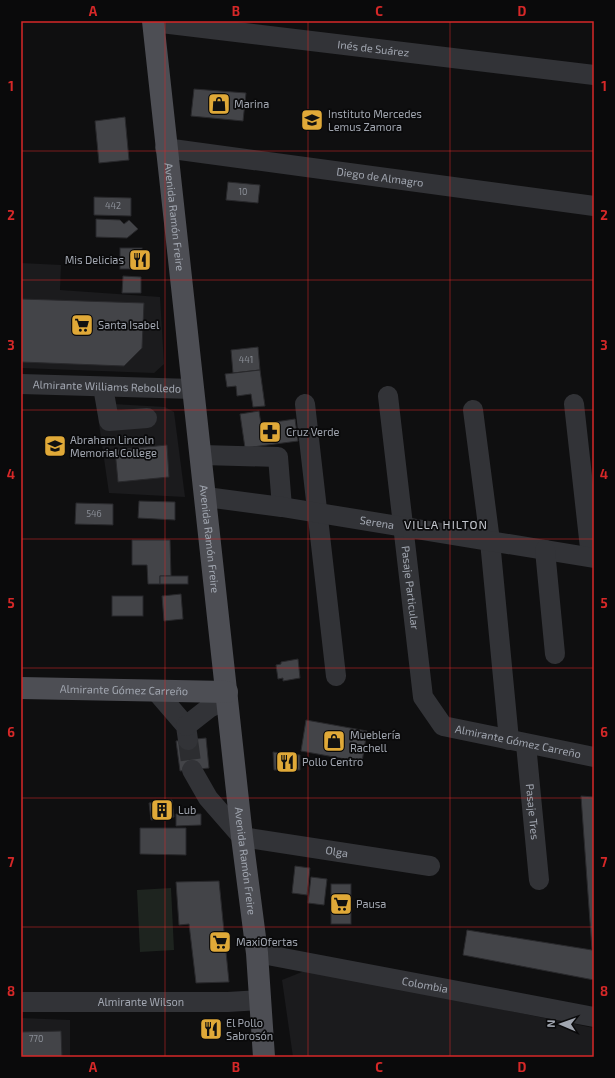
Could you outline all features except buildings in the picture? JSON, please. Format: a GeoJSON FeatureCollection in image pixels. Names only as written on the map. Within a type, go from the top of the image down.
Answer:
{"type":"FeatureCollection","features":[{"type":"Feature","properties":{"kind":"main road","name":"Avenida Ramón Freire"},"geometry":{"type":"LineString","coordinates":[[153,22],[193,389],[202,455],[242,838],[257,953],[264,1057]]}},
{"type":"Feature","properties":{"kind":"main road","name":"Almirante Gómez Carreño"},"geometry":{"type":"LineString","coordinates":[[21,688],[155,690],[227,696]]}},
{"type":"Feature","properties":{"kind":"street","name":"Inés de Suárez"},"geometry":{"type":"LineString","coordinates":[[153,22],[594,75]]}},
{"type":"Feature","properties":{"kind":"street","name":"Diego de Almagro"},"geometry":{"type":"LineString","coordinates":[[166,148],[594,206]]}},
{"type":"Feature","properties":{"kind":"street","name":"Almirante Williams Rebolledo"},"geometry":{"type":"LineString","coordinates":[[21,384],[193,389]]}},
{"type":"Feature","properties":{"kind":"street"},"geometry":{"type":"LineString","coordinates":[[103,387],[109,421],[147,418]]}},
{"type":"Feature","properties":{"kind":"street","name":"Pasaje Particular"},"geometry":{"type":"LineString","coordinates":[[388,396],[423,697],[443,726]]}},
{"type":"Feature","properties":{"kind":"street"},"geometry":{"type":"LineString","coordinates":[[304,404],[336,676]]}},
{"type":"Feature","properties":{"kind":"street"},"geometry":{"type":"LineString","coordinates":[[574,404],[592,558]]}},
{"type":"Feature","properties":{"kind":"street"},"geometry":{"type":"LineString","coordinates":[[473,410],[518,742]]}},
{"type":"Feature","properties":{"kind":"street"},"geometry":{"type":"LineString","coordinates":[[202,455],[278,457],[282,506]]}},
{"type":"Feature","properties":{"kind":"street","name":"Serena"},"geometry":{"type":"LineString","coordinates":[[206,497],[282,506],[592,558]]}},
{"type":"Feature","properties":{"kind":"street"},"geometry":{"type":"LineString","coordinates":[[545,550],[555,654]]}},
{"type":"Feature","properties":{"kind":"street"},"geometry":{"type":"LineString","coordinates":[[155,690],[187,733],[209,708],[227,696]]}},
{"type":"Feature","properties":{"kind":"street","name":"Almirante Gómez Carreño"},"geometry":{"type":"LineString","coordinates":[[443,726],[594,757]]}},
{"type":"Feature","properties":{"kind":"street","name":"Pasaje Tres"},"geometry":{"type":"LineString","coordinates":[[518,742],[539,880]]}},
{"type":"Feature","properties":{"kind":"street"},"geometry":{"type":"LineString","coordinates":[[192,770],[208,798],[242,838]]}},
{"type":"Feature","properties":{"kind":"street","name":"Olga"},"geometry":{"type":"LineString","coordinates":[[242,838],[430,866]]}},
{"type":"Feature","properties":{"kind":"street","name":"Colombia"},"geometry":{"type":"LineString","coordinates":[[257,953],[594,1017]]}},
{"type":"Feature","properties":{"kind":"street","name":"Almirante Wilson"},"geometry":{"type":"LineString","coordinates":[[21,1002],[228,1002],[261,1000]]}},
{"type":"Feature","properties":{"kind":"shaded area","name":"Santa Isabel"},"geometry":{"type":"Polygon","coordinates":[[[21,263],[61,265],[60,290],[160,297],[164,364],[154,373],[21,368],[21,263]]]}},
{"type":"Feature","properties":{"kind":"shaded area"},"geometry":{"type":"Polygon","coordinates":[[[96,403],[165,407],[174,412],[185,497],[109,493],[96,403]]]}},
{"type":"Feature","properties":{"kind":"shaded area"},"geometry":{"type":"Polygon","coordinates":[[[171,888],[174,950],[140,952],[137,890],[171,888]]]}},
{"type":"Feature","properties":{"kind":"shaded area"},"geometry":{"type":"Polygon","coordinates":[[[307,970],[594,1028],[594,1057],[293,1057],[282,980],[307,970]]]}},
{"type":"Feature","properties":{"kind":"shaded area"},"geometry":{"type":"Polygon","coordinates":[[[21,1018],[70,1020],[70,1057],[21,1057],[21,1018]]]}},
{"type":"Feature","properties":{"kind":"tunnel"},"geometry":{"type":"LineString","coordinates":[[188,740],[192,770]]}},
{"type":"Feature","properties":{"kind":"place","name":"Marina"},"geometry":{"type":"Point","coordinates":[219,104]}},
{"type":"Feature","properties":{"kind":"place","name":"Instituto Mercedes Lemus Zamora"},"geometry":{"type":"Point","coordinates":[312,120]}},
{"type":"Feature","properties":{"kind":"place","name":"Mis Delicias"},"geometry":{"type":"Point","coordinates":[140,260]}},
{"type":"Feature","properties":{"kind":"place","name":"Santa Isabel"},"geometry":{"type":"Point","coordinates":[82,325]}},
{"type":"Feature","properties":{"kind":"place","name":"Cruz Verde"},"geometry":{"type":"Point","coordinates":[270,432]}},
{"type":"Feature","properties":{"kind":"place","name":"Abraham Lincoln Memorial College"},"geometry":{"type":"Point","coordinates":[55,446]}},
{"type":"Feature","properties":{"kind":"place","name":"Mueblería Rachell"},"geometry":{"type":"Point","coordinates":[334,741]}},
{"type":"Feature","properties":{"kind":"place","name":"Pollo Centro"},"geometry":{"type":"Point","coordinates":[287,762]}},
{"type":"Feature","properties":{"kind":"place","name":"Lub"},"geometry":{"type":"Point","coordinates":[162,810]}},
{"type":"Feature","properties":{"kind":"place","name":"Pausa"},"geometry":{"type":"Point","coordinates":[341,904]}},
{"type":"Feature","properties":{"kind":"place","name":"MaxiOfertas"},"geometry":{"type":"Point","coordinates":[220,942]}},
{"type":"Feature","properties":{"kind":"place","name":"El Pollo Sabrosón"},"geometry":{"type":"Point","coordinates":[211,1029]}},
{"type":"Feature","properties":{"kind":"district","name":"VILLA HILTON"},"geometry":{"type":"Point","coordinates":[446,525]}}]}
